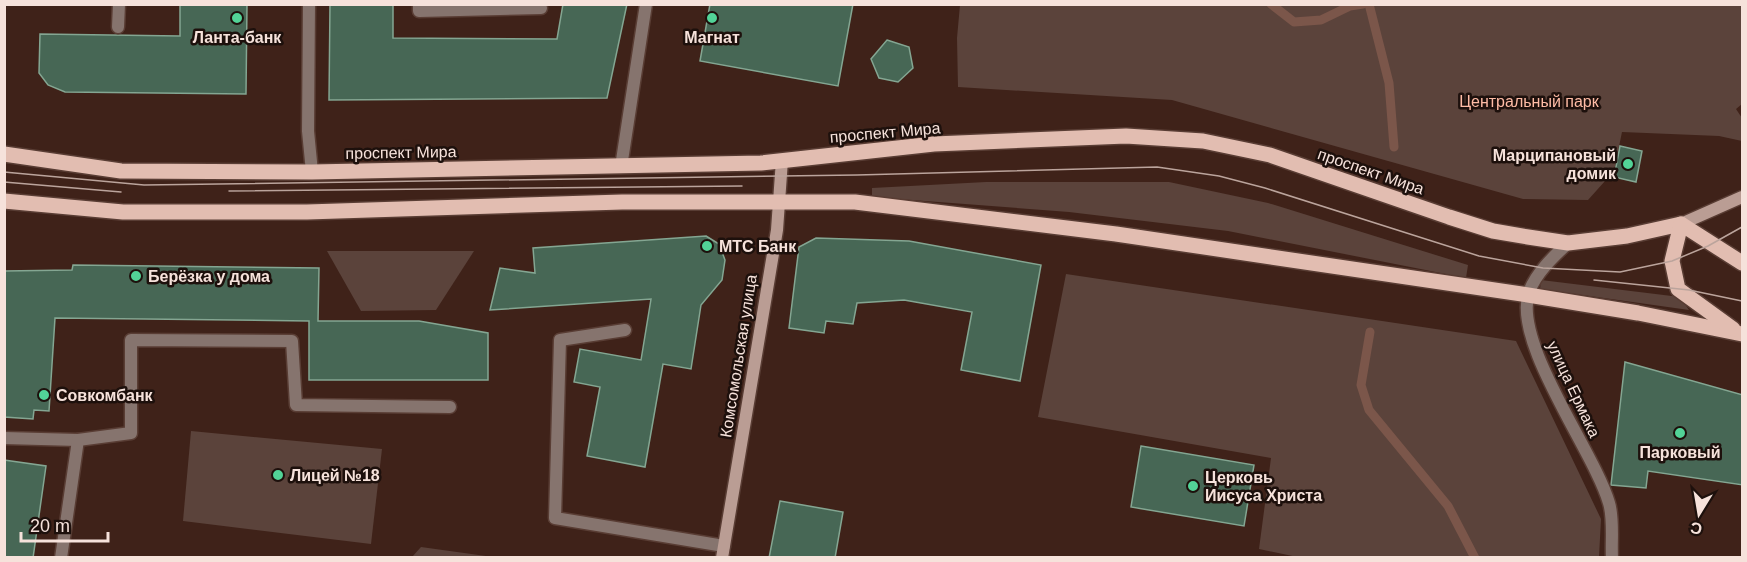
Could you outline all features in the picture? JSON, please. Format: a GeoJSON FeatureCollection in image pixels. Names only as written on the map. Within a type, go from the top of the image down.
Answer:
{"type":"FeatureCollection","features":[{"type":"Feature","properties":{"kind":"main road","name":"проспект Мира"},"geometry":{"type":"LineString","coordinates":[[4,154],[121,171],[312,172],[621,167],[782,160],[946,144],[1126,136],[1203,141],[1270,155],[1493,231],[1568,243],[1628,236],[1681,224]]}},
{"type":"Feature","properties":{"kind":"main road","name":"Комсомольская улица"},"geometry":{"type":"LineString","coordinates":[[723,552],[780,200],[782,160]]}},
{"type":"Feature","properties":{"kind":"main road"},"geometry":{"type":"LineString","coordinates":[[1681,224],[1743,196]]}},
{"type":"Feature","properties":{"kind":"main road"},"geometry":{"type":"LineString","coordinates":[[4,201],[123,212],[307,212],[622,202],[780,200],[855,202],[1116,234],[1528,295],[1738,332]]}},
{"type":"Feature","properties":{"kind":"main road"},"geometry":{"type":"LineString","coordinates":[[1681,224],[1743,263]]}},
{"type":"Feature","properties":{"kind":"main road"},"geometry":{"type":"LineString","coordinates":[[1681,224],[1672,261],[1678,289],[1738,332]]}},
{"type":"Feature","properties":{"kind":"street"},"geometry":{"type":"LineString","coordinates":[[118,27],[119,4]]}},
{"type":"Feature","properties":{"kind":"street"},"geometry":{"type":"LineString","coordinates":[[309,4],[308,131],[312,172]]}},
{"type":"Feature","properties":{"kind":"street"},"geometry":{"type":"LineString","coordinates":[[419,4],[419,10],[541,8]]}},
{"type":"Feature","properties":{"kind":"street"},"geometry":{"type":"LineString","coordinates":[[621,167],[646,4]]}},
{"type":"Feature","properties":{"kind":"street"},"geometry":{"type":"LineString","coordinates":[[1528,295],[1543,268],[1568,243]]}},
{"type":"Feature","properties":{"kind":"street","name":"улица Ермака"},"geometry":{"type":"LineString","coordinates":[[1528,295],[1529,327],[1539,356],[1610,504],[1612,558]]}},
{"type":"Feature","properties":{"kind":"street"},"geometry":{"type":"LineString","coordinates":[[625,330],[560,340],[555,518],[723,552]]}},
{"type":"Feature","properties":{"kind":"street"},"geometry":{"type":"LineString","coordinates":[[4,438],[78,440],[131,433],[131,340],[292,341],[296,405],[450,406]]}},
{"type":"Feature","properties":{"kind":"street"},"geometry":{"type":"LineString","coordinates":[[61,558],[78,440]]}},
{"type":"Feature","properties":{"kind":"green space","name":"Центральный парк"},"geometry":{"type":"Polygon","coordinates":[[[960,5],[1742,5],[1742,104],[1736,109],[1742,118],[1742,141],[1719,136],[1622,132],[1614,171],[1588,200],[1523,199],[1172,100],[958,87],[957,38],[960,5]]]}},
{"type":"Feature","properties":{"kind":"green space"},"geometry":{"type":"Polygon","coordinates":[[[986,182],[1169,182],[1268,203],[1468,265],[1466,278],[1228,231],[1069,212],[872,197],[872,188],[986,182]]]}},
{"type":"Feature","properties":{"kind":"green space"},"geometry":{"type":"Polygon","coordinates":[[[327,251],[474,251],[436,310],[361,311],[327,251]]]}},
{"type":"Feature","properties":{"kind":"green space"},"geometry":{"type":"Polygon","coordinates":[[[1066,274],[1516,341],[1601,519],[1599,557],[1302,558],[1259,549],[1271,458],[1038,417],[1066,274]]]}},
{"type":"Feature","properties":{"kind":"green space"},"geometry":{"type":"Polygon","coordinates":[[[1541,280],[1680,297],[1689,310],[1540,289],[1541,280]]]}},
{"type":"Feature","properties":{"kind":"green space"},"geometry":{"type":"Polygon","coordinates":[[[191,431],[382,449],[371,544],[183,521],[191,431]]]}},
{"type":"Feature","properties":{"kind":"green space"},"geometry":{"type":"Polygon","coordinates":[[[421,547],[493,557],[412,557],[421,547]]]}},
{"type":"Feature","properties":{"kind":"building"},"geometry":{"type":"Polygon","coordinates":[[[180,4],[247,4],[246,94],[65,92],[48,85],[39,73],[40,34],[180,36],[180,4]]]}},
{"type":"Feature","properties":{"kind":"building"},"geometry":{"type":"Polygon","coordinates":[[[330,4],[393,4],[393,38],[557,39],[563,4],[627,4],[607,98],[329,100],[330,4]]]}},
{"type":"Feature","properties":{"kind":"building"},"geometry":{"type":"Polygon","coordinates":[[[710,4],[853,4],[838,86],[700,61],[710,4]]]}},
{"type":"Feature","properties":{"kind":"building"},"geometry":{"type":"Polygon","coordinates":[[[887,40],[909,47],[913,68],[898,82],[879,78],[871,59],[887,40]]]}},
{"type":"Feature","properties":{"kind":"building","name":"Марципановый домик"},"geometry":{"type":"Polygon","coordinates":[[[1620,146],[1642,151],[1636,182],[1614,177],[1620,146]]]}},
{"type":"Feature","properties":{"kind":"building"},"geometry":{"type":"Polygon","coordinates":[[[706,236],[719,244],[725,260],[722,280],[701,305],[691,369],[663,364],[645,467],[587,456],[600,387],[574,382],[580,349],[641,360],[651,299],[490,310],[500,268],[535,273],[533,248],[706,236]]]}},
{"type":"Feature","properties":{"kind":"building"},"geometry":{"type":"Polygon","coordinates":[[[816,238],[909,241],[1041,265],[1020,381],[961,370],[972,312],[904,300],[857,303],[853,324],[826,321],[824,333],[789,328],[799,247],[816,238]]]}},
{"type":"Feature","properties":{"kind":"building"},"geometry":{"type":"Polygon","coordinates":[[[73,265],[319,268],[318,321],[419,321],[488,333],[488,380],[309,380],[309,321],[55,318],[49,411],[34,410],[33,419],[4,417],[4,271],[72,270],[73,265]]]}},
{"type":"Feature","properties":{"kind":"building","name":"Парковый"},"geometry":{"type":"Polygon","coordinates":[[[1625,362],[1743,395],[1743,485],[1648,471],[1646,488],[1611,485],[1625,362]]]}},
{"type":"Feature","properties":{"kind":"building","name":"Церковь Иисуса Христа"},"geometry":{"type":"Polygon","coordinates":[[[1141,446],[1254,465],[1244,526],[1131,507],[1141,446]]]}},
{"type":"Feature","properties":{"kind":"building"},"geometry":{"type":"Polygon","coordinates":[[[4,460],[46,466],[33,558],[4,558],[4,460]]]}},
{"type":"Feature","properties":{"kind":"building"},"geometry":{"type":"Polygon","coordinates":[[[780,501],[843,512],[835,558],[769,558],[780,501]]]}},
{"type":"Feature","properties":{"kind":"waterway"},"geometry":{"type":"LineString","coordinates":[[1271,4],[1294,22],[1321,20],[1350,6],[1363,4]]}},
{"type":"Feature","properties":{"kind":"waterway"},"geometry":{"type":"LineString","coordinates":[[1369,4],[1389,83],[1394,147]]}},
{"type":"Feature","properties":{"kind":"waterway"},"geometry":{"type":"LineString","coordinates":[[1370,332],[1361,385],[1369,410],[1448,506],[1475,558]]}},
{"type":"Feature","properties":{"kind":"tram line"},"geometry":{"type":"LineString","coordinates":[[4,172],[144,185],[857,175],[1157,167],[1219,176],[1265,188],[1479,256],[1543,268],[1620,272],[1672,261],[1708,246],[1742,227]]}},
{"type":"Feature","properties":{"kind":"tram line"},"geometry":{"type":"LineString","coordinates":[[4,182],[121,192]]}},
{"type":"Feature","properties":{"kind":"tram line"},"geometry":{"type":"LineString","coordinates":[[229,191],[742,186]]}},
{"type":"Feature","properties":{"kind":"tram line"},"geometry":{"type":"LineString","coordinates":[[1594,280],[1689,290],[1742,301]]}},
{"type":"Feature","properties":{"kind":"place","name":"Ланта-банк"},"geometry":{"type":"Point","coordinates":[237,18]}},
{"type":"Feature","properties":{"kind":"place","name":"Магнат"},"geometry":{"type":"Point","coordinates":[712,18]}},
{"type":"Feature","properties":{"kind":"place","name":"Марципановый домик"},"geometry":{"type":"Point","coordinates":[1628,164]}},
{"type":"Feature","properties":{"kind":"place","name":"МТС Банк"},"geometry":{"type":"Point","coordinates":[707,246]}},
{"type":"Feature","properties":{"kind":"place","name":"Берёзка у дома"},"geometry":{"type":"Point","coordinates":[136,276]}},
{"type":"Feature","properties":{"kind":"place","name":"Совкомбанк"},"geometry":{"type":"Point","coordinates":[44,395]}},
{"type":"Feature","properties":{"kind":"place","name":"Парковый"},"geometry":{"type":"Point","coordinates":[1680,433]}},
{"type":"Feature","properties":{"kind":"place","name":"Лицей №18"},"geometry":{"type":"Point","coordinates":[278,475]}},
{"type":"Feature","properties":{"kind":"place","name":"Церковь Иисуса Христа"},"geometry":{"type":"Point","coordinates":[1193,486]}}]}
